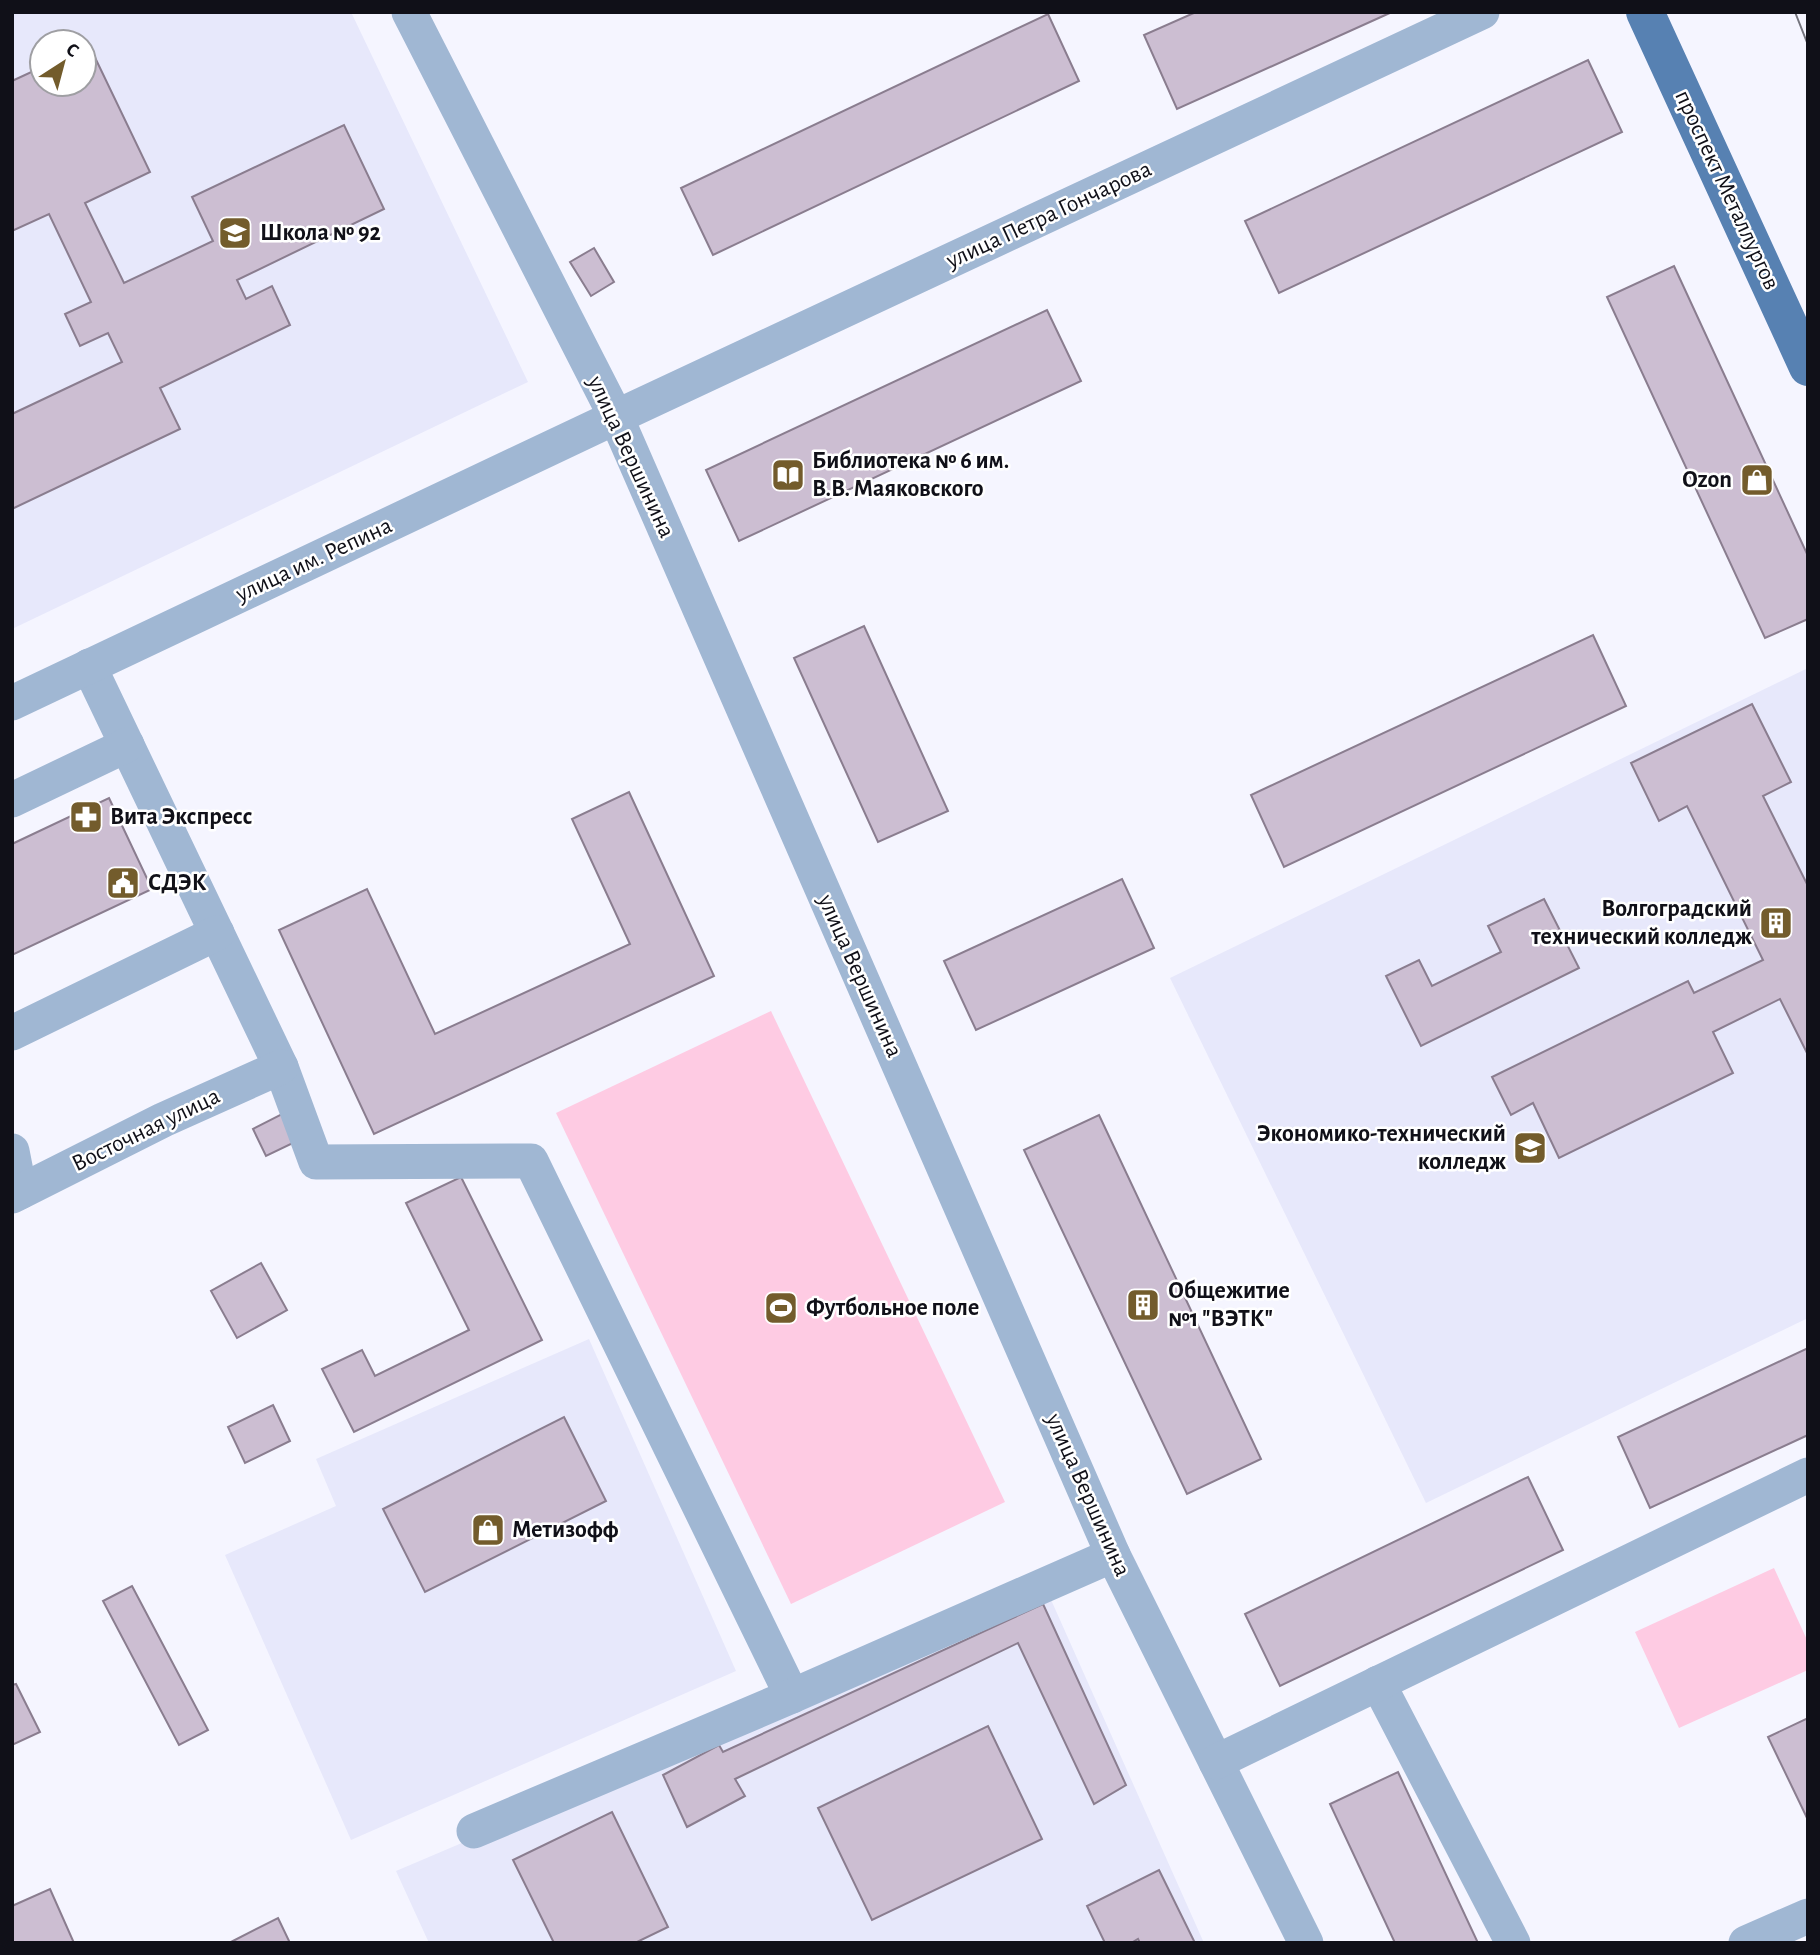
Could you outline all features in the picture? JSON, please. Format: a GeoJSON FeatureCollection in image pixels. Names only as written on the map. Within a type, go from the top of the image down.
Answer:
{"type":"FeatureCollection","features":[{"type":"Feature","properties":{"kind":"main road","name":"проспект Металлургов"},"geometry":{"type":"LineString","coordinates":[[1645,12],[1808,367]]}},
{"type":"Feature","properties":{"kind":"street","name":"улица Вершинина"},"geometry":{"type":"LineString","coordinates":[[409,12],[616,417],[1113,1555],[1306,1943]]}},
{"type":"Feature","properties":{"kind":"street","name":"улица Петра Гончарова"},"geometry":{"type":"LineString","coordinates":[[616,417],[1482,12]]}},
{"type":"Feature","properties":{"kind":"street","name":"улица им. Репина"},"geometry":{"type":"LineString","coordinates":[[13,702],[616,417]]}},
{"type":"Feature","properties":{"kind":"street"},"geometry":{"type":"LineString","coordinates":[[89,666],[281,1067],[316,1162],[531,1161],[792,1696]]}},
{"type":"Feature","properties":{"kind":"street"},"geometry":{"type":"LineString","coordinates":[[12,800],[127,745]]}},
{"type":"Feature","properties":{"kind":"street"},"geometry":{"type":"LineString","coordinates":[[12,1033],[217,933]]}},
{"type":"Feature","properties":{"kind":"street","name":"Восточная улица"},"geometry":{"type":"LineString","coordinates":[[16,1194],[163,1120],[281,1067]]}},
{"type":"Feature","properties":{"kind":"street"},"geometry":{"type":"LineString","coordinates":[[12,1152],[16,1194]]}},
{"type":"Feature","properties":{"kind":"street"},"geometry":{"type":"LineString","coordinates":[[1216,1762],[1808,1475]]}},
{"type":"Feature","properties":{"kind":"street"},"geometry":{"type":"LineString","coordinates":[[474,1831],[792,1696],[1113,1555]]}},
{"type":"Feature","properties":{"kind":"street"},"geometry":{"type":"LineString","coordinates":[[1378,1683],[1513,1943]]}},
{"type":"Feature","properties":{"kind":"street"},"geometry":{"type":"LineString","coordinates":[[1746,1943],[1808,1916]]}},
{"type":"Feature","properties":{"kind":"shaded area","name":"Школа № 92"},"geometry":{"type":"Polygon","coordinates":[[[12,12],[351,12],[528,382],[12,629],[12,12]]]}},
{"type":"Feature","properties":{"kind":"shaded area","name":"Экономико-технический колледж"},"geometry":{"type":"Polygon","coordinates":[[[1808,668],[1808,1318],[1426,1503],[1170,978],[1808,668]]]}},
{"type":"Feature","properties":{"kind":"shaded area","name":"Футбольное поле"},"geometry":{"type":"Polygon","coordinates":[[[771,1011],[1005,1502],[791,1604],[556,1113],[771,1011]]]}},
{"type":"Feature","properties":{"kind":"shaded area"},"geometry":{"type":"Polygon","coordinates":[[[589,1339],[736,1671],[351,1840],[225,1555],[336,1506],[316,1459],[589,1339]]]}},
{"type":"Feature","properties":{"kind":"shaded area"},"geometry":{"type":"Polygon","coordinates":[[[1774,1568],[1808,1642],[1808,1670],[1679,1728],[1635,1632],[1774,1568]]]}},
{"type":"Feature","properties":{"kind":"shaded area"},"geometry":{"type":"Polygon","coordinates":[[[1048,1593],[1204,1943],[429,1943],[396,1871],[1048,1593]]]}},
{"type":"Feature","properties":{"kind":"building"},"geometry":{"type":"Polygon","coordinates":[[[1196,12],[1392,12],[1177,109],[1144,35],[1196,12]]]}},
{"type":"Feature","properties":{"kind":"building"},"geometry":{"type":"Polygon","coordinates":[[[1048,14],[1079,81],[713,255],[681,188],[1048,14]]]}},
{"type":"Feature","properties":{"kind":"building"},"geometry":{"type":"Polygon","coordinates":[[[1588,60],[1622,132],[1279,293],[1245,221],[1588,60]]]}},
{"type":"Feature","properties":{"kind":"building","name":"Школа № 92"},"geometry":{"type":"Polygon","coordinates":[[[98,64],[150,172],[85,203],[124,283],[213,241],[192,197],[344,125],[384,209],[237,280],[246,299],[272,286],[290,325],[160,388],[180,429],[12,509],[12,414],[122,362],[108,333],[80,346],[65,314],[91,302],[49,214],[12,231],[12,81],[28,74],[28,98],[98,98],[98,64]]]}},
{"type":"Feature","properties":{"kind":"building"},"geometry":{"type":"Polygon","coordinates":[[[594,248],[614,282],[591,296],[570,262],[594,248]]]}},
{"type":"Feature","properties":{"kind":"building"},"geometry":{"type":"Polygon","coordinates":[[[1674,266],[1808,556],[1808,619],[1765,638],[1607,297],[1674,266]]]}},
{"type":"Feature","properties":{"kind":"building"},"geometry":{"type":"Polygon","coordinates":[[[1047,310],[1081,381],[739,541],[706,470],[1047,310]]]}},
{"type":"Feature","properties":{"kind":"building"},"geometry":{"type":"Polygon","coordinates":[[[864,626],[948,811],[878,842],[794,658],[864,626]]]}},
{"type":"Feature","properties":{"kind":"building"},"geometry":{"type":"Polygon","coordinates":[[[1593,635],[1626,706],[1284,867],[1251,795],[1593,635]]]}},
{"type":"Feature","properties":{"kind":"building","name":"Волгоградский технический колледж"},"geometry":{"type":"Polygon","coordinates":[[[1752,704],[1791,782],[1763,796],[1808,886],[1808,1055],[1780,999],[1713,1032],[1733,1073],[1559,1158],[1533,1103],[1511,1115],[1492,1077],[1688,981],[1694,993],[1763,960],[1687,806],[1659,821],[1631,763],[1752,704]]]}},
{"type":"Feature","properties":{"kind":"building"},"geometry":{"type":"Polygon","coordinates":[[[629,792],[714,976],[374,1134],[279,930],[367,889],[435,1034],[630,944],[572,819],[629,792]]]}},
{"type":"Feature","properties":{"kind":"building"},"geometry":{"type":"Polygon","coordinates":[[[109,798],[152,889],[12,955],[12,844],[109,798]]]}},
{"type":"Feature","properties":{"kind":"building"},"geometry":{"type":"Polygon","coordinates":[[[1122,879],[1154,948],[976,1030],[944,961],[1122,879]]]}},
{"type":"Feature","properties":{"kind":"building"},"geometry":{"type":"Polygon","coordinates":[[[1544,899],[1579,968],[1421,1046],[1386,976],[1419,960],[1432,986],[1501,952],[1488,926],[1544,899]]]}},
{"type":"Feature","properties":{"kind":"building"},"geometry":{"type":"Polygon","coordinates":[[[282,1114],[295,1142],[266,1156],[253,1129],[282,1114]]]}},
{"type":"Feature","properties":{"kind":"building","name":"Общежитие №1 \"ВЭТК\""},"geometry":{"type":"Polygon","coordinates":[[[1099,1115],[1261,1459],[1187,1494],[1024,1150],[1099,1115]]]}},
{"type":"Feature","properties":{"kind":"building"},"geometry":{"type":"Polygon","coordinates":[[[461,1177],[542,1340],[354,1432],[322,1369],[362,1350],[375,1376],[469,1330],[406,1203],[461,1177]]]}},
{"type":"Feature","properties":{"kind":"building"},"geometry":{"type":"Polygon","coordinates":[[[261,1263],[287,1310],[237,1338],[211,1291],[261,1263]]]}},
{"type":"Feature","properties":{"kind":"building"},"geometry":{"type":"Polygon","coordinates":[[[1808,1348],[1808,1435],[1650,1508],[1618,1437],[1808,1348]]]}},
{"type":"Feature","properties":{"kind":"building"},"geometry":{"type":"Polygon","coordinates":[[[273,1405],[290,1441],[245,1463],[228,1427],[273,1405]]]}},
{"type":"Feature","properties":{"kind":"building"},"geometry":{"type":"Polygon","coordinates":[[[564,1417],[606,1501],[425,1592],[383,1509],[564,1417]]]}},
{"type":"Feature","properties":{"kind":"building"},"geometry":{"type":"Polygon","coordinates":[[[1528,1477],[1563,1550],[1280,1686],[1245,1614],[1528,1477]]]}},
{"type":"Feature","properties":{"kind":"building"},"geometry":{"type":"Polygon","coordinates":[[[132,1586],[208,1730],[179,1745],[103,1601],[132,1586]]]}},
{"type":"Feature","properties":{"kind":"building"},"geometry":{"type":"Polygon","coordinates":[[[1043,1604],[1126,1785],[1094,1804],[1018,1643],[735,1779],[745,1796],[687,1827],[663,1775],[719,1745],[723,1752],[1043,1604]]]}},
{"type":"Feature","properties":{"kind":"building"},"geometry":{"type":"Polygon","coordinates":[[[16,1684],[40,1732],[12,1745],[12,1685],[16,1684]]]}},
{"type":"Feature","properties":{"kind":"building"},"geometry":{"type":"Polygon","coordinates":[[[1808,1718],[1808,1820],[1768,1737],[1808,1718]]]}},
{"type":"Feature","properties":{"kind":"building"},"geometry":{"type":"Polygon","coordinates":[[[988,1726],[1042,1839],[872,1920],[818,1808],[988,1726]]]}},
{"type":"Feature","properties":{"kind":"building"},"geometry":{"type":"Polygon","coordinates":[[[1398,1772],[1478,1943],[1395,1943],[1330,1804],[1398,1772]]]}},
{"type":"Feature","properties":{"kind":"building"},"geometry":{"type":"Polygon","coordinates":[[[612,1812],[668,1927],[635,1943],[554,1943],[513,1860],[612,1812]]]}},
{"type":"Feature","properties":{"kind":"building"},"geometry":{"type":"Polygon","coordinates":[[[1159,1870],[1195,1943],[1140,1943],[1138,1939],[1131,1943],[1105,1943],[1087,1906],[1159,1870]]]}},
{"type":"Feature","properties":{"kind":"building"},"geometry":{"type":"Polygon","coordinates":[[[50,1889],[74,1943],[12,1943],[12,1906],[50,1889]]]}},
{"type":"Feature","properties":{"kind":"building"},"geometry":{"type":"Polygon","coordinates":[[[278,1918],[290,1943],[229,1943],[278,1918]]]}},
{"type":"Feature","properties":{"kind":"tram line"},"geometry":{"type":"LineString","coordinates":[[1795,12],[1808,45]]}},
{"type":"Feature","properties":{"kind":"place","name":"Школа № 92"},"geometry":{"type":"Point","coordinates":[235,233]}},
{"type":"Feature","properties":{"kind":"place","name":"Библиотека № 6 им. В.В. Маяковского"},"geometry":{"type":"Point","coordinates":[788,475]}},
{"type":"Feature","properties":{"kind":"place","name":"Ozon"},"geometry":{"type":"Point","coordinates":[1757,480]}},
{"type":"Feature","properties":{"kind":"place","name":"Вита Экспресс"},"geometry":{"type":"Point","coordinates":[86,817]}},
{"type":"Feature","properties":{"kind":"place","name":"СДЭК"},"geometry":{"type":"Point","coordinates":[123,883]}},
{"type":"Feature","properties":{"kind":"place","name":"Волгоградский технический колледж"},"geometry":{"type":"Point","coordinates":[1776,923]}},
{"type":"Feature","properties":{"kind":"place","name":"Экономико-технический колледж"},"geometry":{"type":"Point","coordinates":[1530,1148]}},
{"type":"Feature","properties":{"kind":"place","name":"Общежитие №1 \"ВЭТК\""},"geometry":{"type":"Point","coordinates":[1143,1305]}},
{"type":"Feature","properties":{"kind":"place","name":"Футбольное поле"},"geometry":{"type":"Point","coordinates":[781,1308]}},
{"type":"Feature","properties":{"kind":"place","name":"Метизофф"},"geometry":{"type":"Point","coordinates":[488,1530]}}]}
